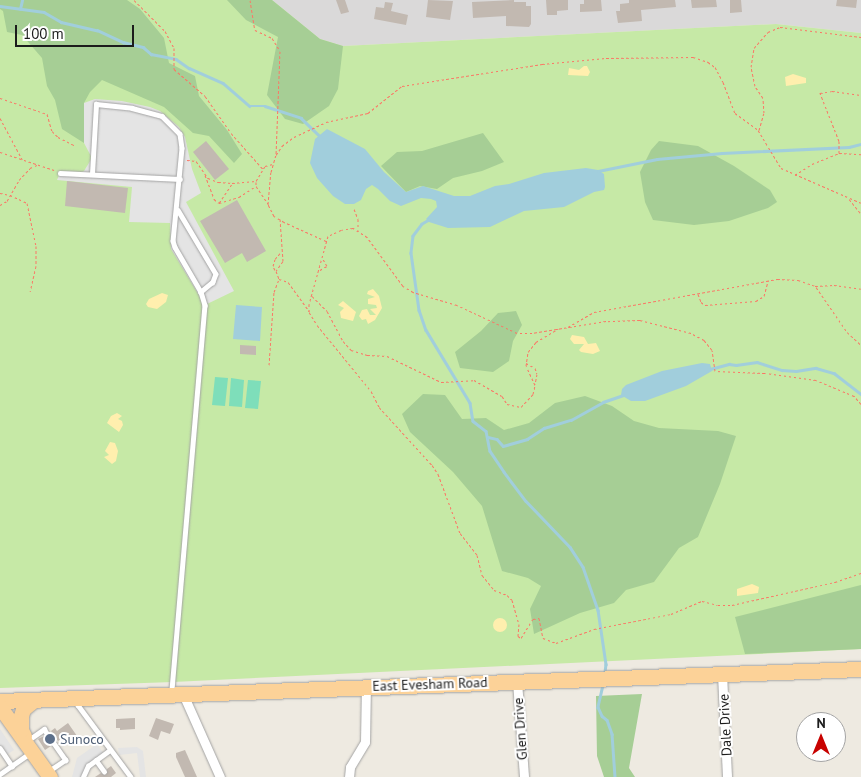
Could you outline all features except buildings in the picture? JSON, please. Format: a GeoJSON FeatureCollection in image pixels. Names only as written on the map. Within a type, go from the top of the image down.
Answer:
{"type":"FeatureCollection","features":[{"type":"Feature","properties":{"kind":"main road","name":"East Evesham Road"},"geometry":{"type":"LineString","coordinates":[[0,701],[517,680],[861,669]]}},
{"type":"Feature","properties":{"kind":"main road"},"geometry":{"type":"LineString","coordinates":[[27,744],[20,723],[20,716],[24,709],[34,700]]}},
{"type":"Feature","properties":{"kind":"main road"},"geometry":{"type":"LineString","coordinates":[[0,707],[49,775]]}},
{"type":"Feature","properties":{"kind":"street","name":"Dale Drive"},"geometry":{"type":"LineString","coordinates":[[722,674],[727,777]]}},
{"type":"Feature","properties":{"kind":"street","name":"Glen Drive"},"geometry":{"type":"LineString","coordinates":[[517,680],[524,777]]}},
{"type":"Feature","properties":{"kind":"street"},"geometry":{"type":"LineString","coordinates":[[349,777],[350,767],[365,742],[366,687]]}},
{"type":"Feature","properties":{"kind":"street"},"geometry":{"type":"LineString","coordinates":[[178,694],[220,777]]}},
{"type":"Feature","properties":{"kind":"lane"},"geometry":{"type":"LineString","coordinates":[[92,174],[96,104],[132,108],[162,116],[180,134],[182,160],[178,210],[173,241],[201,292],[205,305],[178,694]]}},
{"type":"Feature","properties":{"kind":"lane"},"geometry":{"type":"LineString","coordinates":[[60,172],[180,180]]}},
{"type":"Feature","properties":{"kind":"lane"},"geometry":{"type":"LineString","coordinates":[[178,210],[216,274],[214,282],[201,292]]}},
{"type":"Feature","properties":{"kind":"lane"},"geometry":{"type":"LineString","coordinates":[[78,698],[78,705],[131,777]]}},
{"type":"Feature","properties":{"kind":"lane"},"geometry":{"type":"LineString","coordinates":[[0,774],[12,766],[27,744],[44,729],[66,760],[49,775]]}},
{"type":"Feature","properties":{"kind":"lane"},"geometry":{"type":"LineString","coordinates":[[0,748],[12,766]]}},
{"type":"Feature","properties":{"kind":"lane"},"geometry":{"type":"LineString","coordinates":[[83,777],[88,766],[110,750]]}},
{"type":"Feature","properties":{"kind":"lane"},"geometry":{"type":"LineString","coordinates":[[96,760],[104,771]]}},
{"type":"Feature","properties":{"kind":"path"},"geometry":{"type":"LineString","coordinates":[[134,0],[165,31],[174,48],[174,69],[205,96],[232,133],[263,169]]}},
{"type":"Feature","properties":{"kind":"path"},"geometry":{"type":"LineString","coordinates":[[250,0],[255,30],[272,38],[280,51],[276,155],[268,204]]}},
{"type":"Feature","properties":{"kind":"path"},"geometry":{"type":"LineString","coordinates":[[758,130],[764,113],[763,98],[755,86],[752,67],[754,48],[768,32],[780,27],[861,37]]}},
{"type":"Feature","properties":{"kind":"path"},"geometry":{"type":"LineString","coordinates":[[276,155],[282,146],[294,137],[326,122],[368,113],[402,86],[542,64],[606,58],[702,59],[715,67],[736,113],[758,130],[780,168],[794,176],[861,203]]}},
{"type":"Feature","properties":{"kind":"path"},"geometry":{"type":"LineString","coordinates":[[839,152],[839,141],[820,93],[832,90],[861,95]]}},
{"type":"Feature","properties":{"kind":"path"},"geometry":{"type":"LineString","coordinates":[[0,98],[48,114],[52,131],[58,137],[74,146]]}},
{"type":"Feature","properties":{"kind":"path"},"geometry":{"type":"LineString","coordinates":[[0,118],[22,159]]}},
{"type":"Feature","properties":{"kind":"path"},"geometry":{"type":"LineString","coordinates":[[0,152],[60,172]]}},
{"type":"Feature","properties":{"kind":"path"},"geometry":{"type":"LineString","coordinates":[[794,176],[812,164],[839,152],[861,154]]}},
{"type":"Feature","properties":{"kind":"path"},"geometry":{"type":"LineString","coordinates":[[182,160],[196,161],[208,178],[218,182],[256,181]]}},
{"type":"Feature","properties":{"kind":"path"},"geometry":{"type":"LineString","coordinates":[[274,163],[263,169],[256,181],[256,186],[274,216],[326,241]]}},
{"type":"Feature","properties":{"kind":"path"},"geometry":{"type":"LineString","coordinates":[[0,205],[7,201],[25,174],[37,164]]}},
{"type":"Feature","properties":{"kind":"path"},"geometry":{"type":"LineString","coordinates":[[204,172],[214,200],[219,203],[239,197],[256,186]]}},
{"type":"Feature","properties":{"kind":"path"},"geometry":{"type":"LineString","coordinates":[[219,203],[232,183]]}},
{"type":"Feature","properties":{"kind":"path"},"geometry":{"type":"LineString","coordinates":[[0,193],[10,195],[26,203],[36,246],[36,266],[30,291]]}},
{"type":"Feature","properties":{"kind":"path"},"geometry":{"type":"LineString","coordinates":[[848,198],[861,214]]}},
{"type":"Feature","properties":{"kind":"path"},"geometry":{"type":"LineString","coordinates":[[354,209],[358,219],[358,230]]}},
{"type":"Feature","properties":{"kind":"path"},"geometry":{"type":"LineString","coordinates":[[276,271],[283,262],[280,220]]}},
{"type":"Feature","properties":{"kind":"path"},"geometry":{"type":"LineString","coordinates":[[309,312],[328,236],[341,230],[353,228],[367,237],[393,276],[412,292],[457,305],[517,333],[532,333],[606,321],[640,320],[698,337],[709,345],[715,371],[765,373],[810,378],[854,396],[861,404]]}},
{"type":"Feature","properties":{"kind":"path"},"geometry":{"type":"LineString","coordinates":[[269,365],[274,292],[279,279],[273,266],[275,259],[282,251]]}},
{"type":"Feature","properties":{"kind":"path"},"geometry":{"type":"LineString","coordinates":[[319,270],[327,266],[322,258]]}},
{"type":"Feature","properties":{"kind":"path"},"geometry":{"type":"LineString","coordinates":[[279,279],[288,282],[340,356],[371,391],[389,420],[412,441],[432,465],[438,474],[460,533],[477,555],[482,575],[494,590],[507,595],[512,600],[519,624],[518,636],[521,638],[533,619],[539,618],[543,638],[556,643],[594,629],[670,614],[702,601],[718,606],[732,605],[835,582],[861,573]]}},
{"type":"Feature","properties":{"kind":"path"},"geometry":{"type":"LineString","coordinates":[[567,328],[594,312],[768,280],[798,280],[815,286],[834,285],[861,289]]}},
{"type":"Feature","properties":{"kind":"path"},"geometry":{"type":"LineString","coordinates":[[698,293],[700,302],[705,305],[756,301],[764,296],[768,280]]}},
{"type":"Feature","properties":{"kind":"path"},"geometry":{"type":"LineString","coordinates":[[815,286],[847,332],[861,345]]}},
{"type":"Feature","properties":{"kind":"path"},"geometry":{"type":"LineString","coordinates":[[312,296],[327,310],[343,341],[351,350],[367,356],[387,356],[441,382],[474,380],[502,396],[507,404],[521,407],[533,394],[538,381],[535,368],[526,362]]}},
{"type":"Feature","properties":{"kind":"path"},"geometry":{"type":"LineString","coordinates":[[535,385],[529,376],[526,362],[528,352],[536,342],[558,329]]}},
{"type":"Feature","properties":{"kind":"shaded area"},"geometry":{"type":"Polygon","coordinates":[[[272,0],[861,0],[861,33],[776,24],[343,46],[320,39],[272,0]]]}},
{"type":"Feature","properties":{"kind":"shaded area"},"geometry":{"type":"Polygon","coordinates":[[[95,99],[122,101],[150,107],[160,111],[179,127],[185,137],[192,169],[201,193],[186,202],[234,291],[205,305],[171,249],[170,223],[129,222],[132,187],[57,180],[60,173],[75,176],[84,171],[92,158],[84,143],[84,103],[95,99]]]}},
{"type":"Feature","properties":{"kind":"shaded area"},"geometry":{"type":"Polygon","coordinates":[[[0,729],[14,750],[5,756],[0,748],[0,729]]]}},
{"type":"Feature","properties":{"kind":"shaded area"},"geometry":{"type":"Polygon","coordinates":[[[97,744],[104,754],[88,766],[83,777],[72,777],[77,758],[97,744]]]}},
{"type":"Feature","properties":{"kind":"shaded area"},"geometry":{"type":"Polygon","coordinates":[[[137,747],[143,751],[146,777],[140,777],[137,753],[119,755],[118,748],[137,747]]]}},
{"type":"Feature","properties":{"kind":"green space"},"geometry":{"type":"Polygon","coordinates":[[[0,0],[272,0],[320,39],[343,46],[776,24],[861,33],[861,649],[173,682],[0,688],[0,0]]]}},
{"type":"Feature","properties":{"kind":"green space"},"geometry":{"type":"Polygon","coordinates":[[[0,0],[127,0],[140,9],[164,38],[169,63],[195,76],[199,96],[227,130],[242,154],[234,163],[209,136],[193,133],[164,107],[102,80],[90,92],[84,103],[84,143],[62,129],[55,100],[47,86],[42,58],[22,35],[7,32],[3,11],[0,9],[0,0]]]}},
{"type":"Feature","properties":{"kind":"green space"},"geometry":{"type":"Polygon","coordinates":[[[227,0],[272,0],[320,39],[343,46],[338,89],[329,106],[303,124],[285,119],[267,95],[278,37],[246,20],[227,0]]]}},
{"type":"Feature","properties":{"kind":"green space"},"geometry":{"type":"Polygon","coordinates":[[[483,133],[504,162],[482,171],[453,178],[437,189],[420,186],[406,192],[381,166],[397,152],[422,151],[483,133]]]}},
{"type":"Feature","properties":{"kind":"green space"},"geometry":{"type":"Polygon","coordinates":[[[659,141],[698,146],[734,166],[770,190],[777,202],[768,208],[729,221],[694,225],[653,220],[645,202],[640,172],[651,150],[659,141]]]}},
{"type":"Feature","properties":{"kind":"green space"},"geometry":{"type":"Polygon","coordinates":[[[516,311],[522,325],[513,341],[509,361],[493,372],[460,368],[455,352],[481,331],[498,313],[516,311]]]}},
{"type":"Feature","properties":{"kind":"green space"},"geometry":{"type":"Polygon","coordinates":[[[215,377],[228,378],[225,406],[212,405],[215,377]]]}},
{"type":"Feature","properties":{"kind":"green space"},"geometry":{"type":"Polygon","coordinates":[[[231,378],[244,380],[242,407],[229,406],[231,378]]]}},
{"type":"Feature","properties":{"kind":"green space"},"geometry":{"type":"Polygon","coordinates":[[[248,380],[261,381],[258,409],[245,408],[248,380]]]}},
{"type":"Feature","properties":{"kind":"green space"},"geometry":{"type":"Polygon","coordinates":[[[423,394],[445,395],[462,419],[486,418],[504,430],[529,423],[555,403],[585,396],[612,406],[634,421],[659,428],[718,431],[736,436],[720,484],[698,537],[679,548],[654,582],[626,590],[614,603],[580,613],[534,634],[530,609],[541,586],[528,578],[502,571],[482,506],[453,472],[410,432],[402,414],[423,394]]]}},
{"type":"Feature","properties":{"kind":"green space"},"geometry":{"type":"Polygon","coordinates":[[[861,585],[861,649],[745,654],[735,617],[861,585]]]}},
{"type":"Feature","properties":{"kind":"green space"},"geometry":{"type":"Polygon","coordinates":[[[642,694],[629,768],[635,777],[604,777],[597,756],[596,696],[642,694]]]}},
{"type":"Feature","properties":{"kind":"sand"},"geometry":{"type":"Polygon","coordinates":[[[587,66],[590,72],[588,76],[568,75],[569,68],[579,70],[587,66]]]}},
{"type":"Feature","properties":{"kind":"sand"},"geometry":{"type":"Polygon","coordinates":[[[793,74],[806,78],[806,83],[786,86],[785,77],[793,74]]]}},
{"type":"Feature","properties":{"kind":"sand"},"geometry":{"type":"Polygon","coordinates":[[[373,289],[379,296],[382,308],[375,320],[368,324],[366,319],[362,320],[359,316],[362,310],[367,309],[370,315],[376,315],[370,309],[377,308],[376,305],[368,304],[368,299],[375,297],[367,294],[368,291],[373,289]]]}},
{"type":"Feature","properties":{"kind":"sand"},"geometry":{"type":"Polygon","coordinates":[[[162,293],[168,295],[166,302],[157,309],[148,307],[146,304],[149,299],[162,293]]]}},
{"type":"Feature","properties":{"kind":"sand"},"geometry":{"type":"Polygon","coordinates":[[[343,301],[356,312],[353,321],[341,318],[340,312],[344,308],[338,305],[343,301]]]}},
{"type":"Feature","properties":{"kind":"sand"},"geometry":{"type":"Polygon","coordinates":[[[572,335],[584,337],[588,344],[596,343],[600,351],[593,354],[581,352],[579,350],[584,344],[574,344],[570,339],[572,335]]]}},
{"type":"Feature","properties":{"kind":"sand"},"geometry":{"type":"Polygon","coordinates":[[[117,413],[122,416],[118,419],[122,421],[123,425],[119,432],[107,423],[111,416],[117,413]]]}},
{"type":"Feature","properties":{"kind":"sand"},"geometry":{"type":"Polygon","coordinates":[[[110,442],[115,443],[118,451],[116,461],[112,464],[104,457],[109,455],[105,451],[110,442]]]}},
{"type":"Feature","properties":{"kind":"sand"},"geometry":{"type":"Polygon","coordinates":[[[752,584],[759,587],[758,593],[737,596],[737,589],[752,584]]]}},
{"type":"Feature","properties":{"kind":"sand"},"geometry":{"type":"Polygon","coordinates":[[[497,618],[503,618],[507,625],[503,632],[497,632],[493,628],[493,622],[497,618]]]}},
{"type":"Feature","properties":{"kind":"water"},"geometry":{"type":"Polygon","coordinates":[[[327,129],[365,149],[384,172],[406,192],[423,186],[454,196],[470,196],[495,186],[509,184],[544,173],[586,168],[598,170],[604,174],[605,187],[604,190],[594,192],[564,207],[524,211],[490,227],[448,228],[429,222],[426,219],[437,207],[436,201],[431,199],[421,198],[401,206],[390,201],[372,185],[366,189],[361,200],[354,204],[345,204],[333,196],[317,178],[310,163],[315,139],[327,129]]]}},
{"type":"Feature","properties":{"kind":"water"},"geometry":{"type":"Polygon","coordinates":[[[236,305],[262,307],[260,341],[233,339],[236,305]]]}},
{"type":"Feature","properties":{"kind":"water"},"geometry":{"type":"Polygon","coordinates":[[[702,363],[710,364],[712,371],[686,386],[645,401],[631,401],[621,395],[622,389],[626,385],[662,371],[702,363]]]}},
{"type":"Feature","properties":{"kind":"waterway"},"geometry":{"type":"LineString","coordinates":[[20,9],[22,0]]}},
{"type":"Feature","properties":{"kind":"waterway"},"geometry":{"type":"LineString","coordinates":[[0,6],[44,12],[61,22],[97,30],[123,42],[143,47],[151,54],[176,59],[189,68],[223,83],[249,106],[265,106],[301,118],[322,138]]}},
{"type":"Feature","properties":{"kind":"waterway"},"geometry":{"type":"LineString","coordinates":[[598,171],[657,159],[722,153],[849,147],[861,144]]}},
{"type":"Feature","properties":{"kind":"waterway"},"geometry":{"type":"LineString","coordinates":[[429,220],[422,224],[413,236],[411,253],[419,310],[426,330],[470,403],[473,421],[486,431],[490,451],[526,501],[570,547],[583,567],[598,610],[606,664],[605,672]]}},
{"type":"Feature","properties":{"kind":"waterway"},"geometry":{"type":"LineString","coordinates":[[710,369],[729,364],[757,362],[782,370],[796,371],[816,368],[834,373],[861,394]]}},
{"type":"Feature","properties":{"kind":"waterway"},"geometry":{"type":"LineString","coordinates":[[488,437],[497,439],[503,446],[527,439],[544,428],[571,420],[603,402],[623,395]]}},
{"type":"Feature","properties":{"kind":"waterway"},"geometry":{"type":"LineString","coordinates":[[603,685],[598,707],[602,716],[607,720],[612,734],[615,777]]}},
{"type":"Feature","properties":{"kind":"place","name":"Sunoco"},"geometry":{"type":"Point","coordinates":[50,739]}}]}
